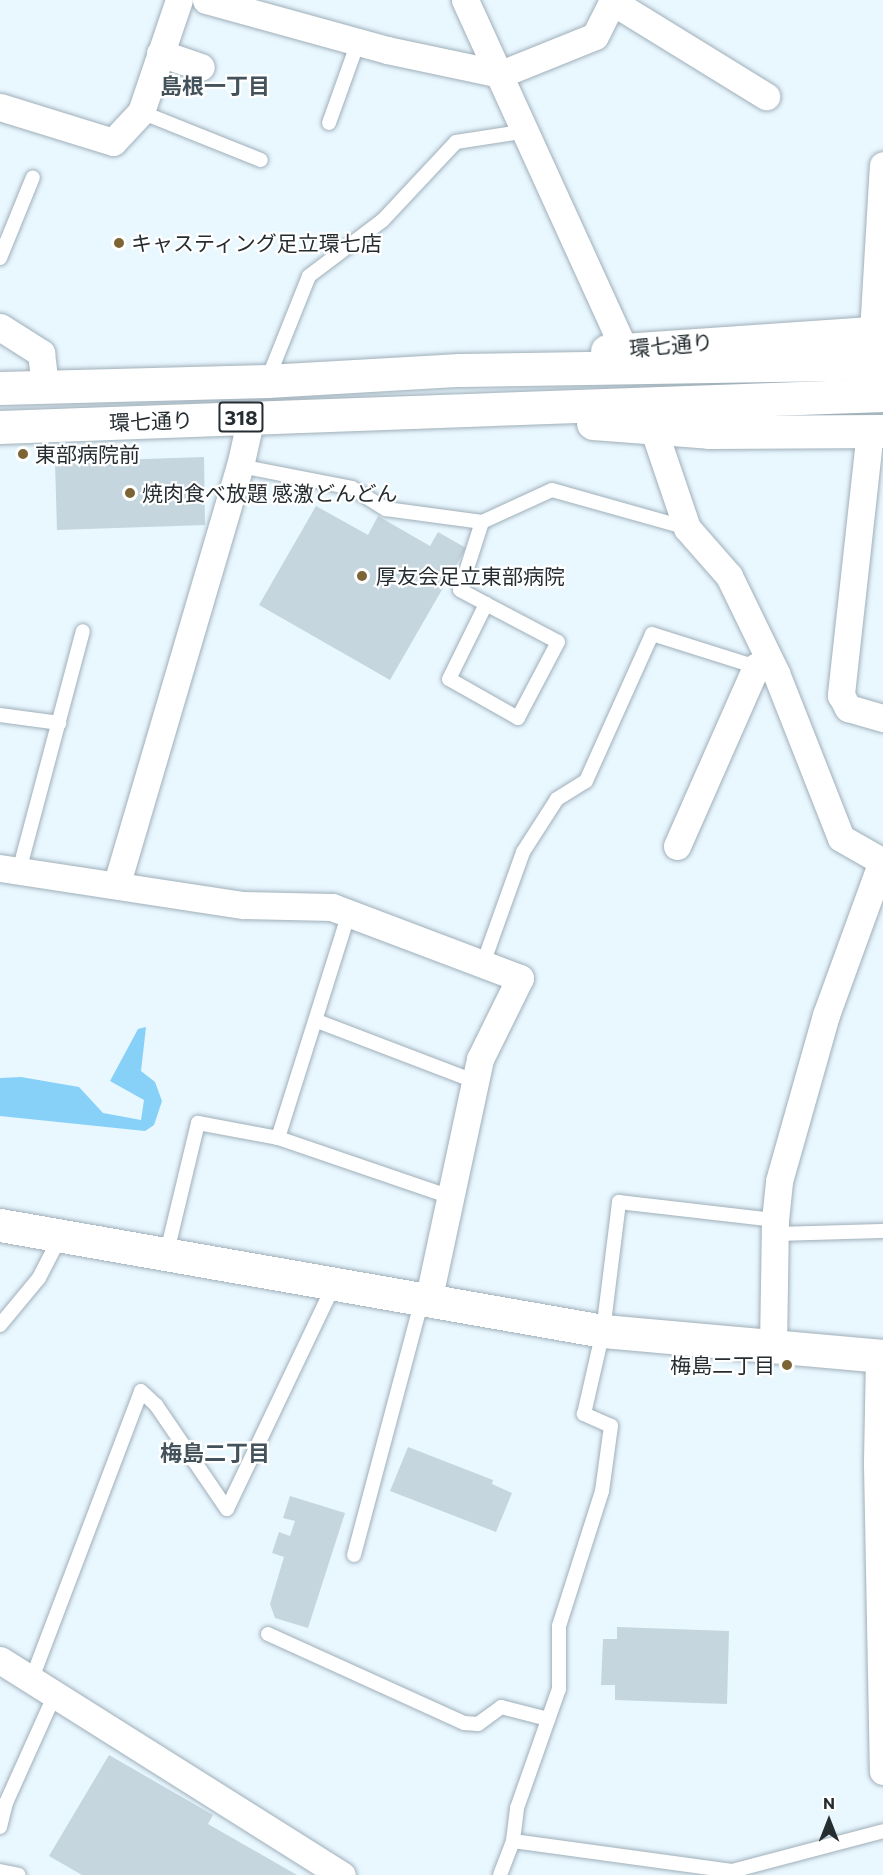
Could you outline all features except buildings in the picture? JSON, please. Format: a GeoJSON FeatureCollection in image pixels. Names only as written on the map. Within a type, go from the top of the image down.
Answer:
{"type":"FeatureCollection","features":[{"type":"Feature","properties":{"kind":"main road","name":"環七通り"},"geometry":{"type":"LineString","coordinates":[[460,370],[624,349],[878,332]]}},
{"type":"Feature","properties":{"kind":"main road","name":"環七通り"},"geometry":{"type":"LineString","coordinates":[[0,388],[267,381],[460,370],[883,363]]}},
{"type":"Feature","properties":{"kind":"main road","name":"環七通り"},"geometry":{"type":"LineString","coordinates":[[0,427],[883,395]]}},
{"type":"Feature","properties":{"kind":"main road","name":"環七通り"},"geometry":{"type":"LineString","coordinates":[[481,411],[653,428],[779,433],[876,431]]}},
{"type":"Feature","properties":{"kind":"main road"},"geometry":{"type":"LineString","coordinates":[[0,1225],[603,1331],[881,1356]]}},
{"type":"Feature","properties":{"kind":"street"},"geometry":{"type":"LineString","coordinates":[[206,0],[358,42],[501,74],[595,36],[613,1],[766,96]]}},
{"type":"Feature","properties":{"kind":"street"},"geometry":{"type":"LineString","coordinates":[[465,0],[527,131],[624,349]]}},
{"type":"Feature","properties":{"kind":"street"},"geometry":{"type":"LineString","coordinates":[[0,107],[113,142],[141,112],[176,1]]}},
{"type":"Feature","properties":{"kind":"street"},"geometry":{"type":"LineString","coordinates":[[160,53],[201,67]]}},
{"type":"Feature","properties":{"kind":"street"},"geometry":{"type":"LineString","coordinates":[[878,332],[883,165]]}},
{"type":"Feature","properties":{"kind":"street"},"geometry":{"type":"LineString","coordinates":[[0,327],[41,353],[45,386]]}},
{"type":"Feature","properties":{"kind":"street"},"geometry":{"type":"LineString","coordinates":[[117,883],[240,466],[250,417]]}},
{"type":"Feature","properties":{"kind":"street"},"geometry":{"type":"LineString","coordinates":[[653,428],[687,528],[729,576],[766,670],[841,838],[882,861],[826,1014],[780,1181],[775,1227],[773,1347]]}},
{"type":"Feature","properties":{"kind":"street"},"geometry":{"type":"LineString","coordinates":[[876,431],[841,695],[848,708],[883,718]]}},
{"type":"Feature","properties":{"kind":"street"},"geometry":{"type":"LineString","coordinates":[[677,846],[766,670]]}},
{"type":"Feature","properties":{"kind":"street"},"geometry":{"type":"LineString","coordinates":[[10,869],[117,883],[243,905],[332,907],[484,961],[520,978],[480,1059],[425,1300]]}},
{"type":"Feature","properties":{"kind":"street"},"geometry":{"type":"LineString","coordinates":[[881,1356],[877,1465],[883,1771]]}},
{"type":"Feature","properties":{"kind":"street"},"geometry":{"type":"LineString","coordinates":[[0,1660],[342,1875]]}},
{"type":"Feature","properties":{"kind":"lane"},"geometry":{"type":"LineString","coordinates":[[329,123],[358,42]]}},
{"type":"Feature","properties":{"kind":"lane"},"geometry":{"type":"LineString","coordinates":[[141,112],[261,160]]}},
{"type":"Feature","properties":{"kind":"lane"},"geometry":{"type":"LineString","coordinates":[[267,381],[309,276],[383,220],[456,142],[527,131]]}},
{"type":"Feature","properties":{"kind":"lane"},"geometry":{"type":"LineString","coordinates":[[0,258],[33,177]]}},
{"type":"Feature","properties":{"kind":"lane"},"geometry":{"type":"LineString","coordinates":[[240,466],[352,488],[386,509],[482,522],[552,490],[687,528]]}},
{"type":"Feature","properties":{"kind":"lane"},"geometry":{"type":"LineString","coordinates":[[482,522],[460,590],[558,642],[518,718],[449,679],[486,604]]}},
{"type":"Feature","properties":{"kind":"lane"},"geometry":{"type":"LineString","coordinates":[[10,869],[59,723],[83,631]]}},
{"type":"Feature","properties":{"kind":"lane"},"geometry":{"type":"LineString","coordinates":[[484,961],[523,852],[557,799],[586,781],[652,634],[766,670]]}},
{"type":"Feature","properties":{"kind":"lane"},"geometry":{"type":"LineString","coordinates":[[0,715],[59,723]]}},
{"type":"Feature","properties":{"kind":"lane"},"geometry":{"type":"LineString","coordinates":[[278,1138],[317,1021],[349,913]]}},
{"type":"Feature","properties":{"kind":"lane"},"geometry":{"type":"LineString","coordinates":[[317,1021],[474,1082]]}},
{"type":"Feature","properties":{"kind":"lane"},"geometry":{"type":"LineString","coordinates":[[166,1256],[198,1123],[278,1138],[450,1197]]}},
{"type":"Feature","properties":{"kind":"lane"},"geometry":{"type":"LineString","coordinates":[[500,1875],[513,1841],[517,1808],[559,1689],[559,1626],[602,1491],[611,1426],[584,1414],[603,1331],[619,1202],[775,1227],[883,1231]]}},
{"type":"Feature","properties":{"kind":"lane"},"geometry":{"type":"LineString","coordinates":[[0,1325],[39,1278],[61,1235]]}},
{"type":"Feature","properties":{"kind":"lane"},"geometry":{"type":"LineString","coordinates":[[31,1681],[141,1391],[156,1405],[227,1509],[334,1285]]}},
{"type":"Feature","properties":{"kind":"lane"},"geometry":{"type":"LineString","coordinates":[[354,1555],[425,1300]]}},
{"type":"Feature","properties":{"kind":"lane"},"geometry":{"type":"LineString","coordinates":[[268,1634],[464,1723],[478,1724],[501,1707],[548,1719]]}},
{"type":"Feature","properties":{"kind":"lane"},"geometry":{"type":"LineString","coordinates":[[0,1827],[6,1803],[54,1696]]}},
{"type":"Feature","properties":{"kind":"lane"},"geometry":{"type":"LineString","coordinates":[[513,1841],[732,1871],[883,1831]]}},
{"type":"Feature","properties":{"kind":"lane"},"geometry":{"type":"LineString","coordinates":[[0,1870],[19,1875]]}},
{"type":"Feature","properties":{"kind":"shaded area"},"geometry":{"type":"Polygon","coordinates":[[[146,1027],[141,1071],[155,1082],[162,1101],[154,1125],[145,1131],[0,1116],[0,1078],[21,1077],[79,1087],[103,1113],[141,1120],[144,1100],[110,1081],[138,1029],[146,1027]]]}},
{"type":"Feature","properties":{"kind":"place","name":"キャスティング足立環七店"},"geometry":{"type":"Point","coordinates":[119,243]}},
{"type":"Feature","properties":{"kind":"place","name":"東部病院前"},"geometry":{"type":"Point","coordinates":[23,454]}},
{"type":"Feature","properties":{"kind":"place","name":"焼肉食べ放題 感激どんどん"},"geometry":{"type":"Point","coordinates":[130,493]}},
{"type":"Feature","properties":{"kind":"place","name":"厚友会足立東部病院"},"geometry":{"type":"Point","coordinates":[362,576]}},
{"type":"Feature","properties":{"kind":"place","name":"梅島二丁目"},"geometry":{"type":"Point","coordinates":[787,1365]}},
{"type":"Feature","properties":{"kind":"district","name":"島根一丁目"},"geometry":{"type":"Point","coordinates":[215,86]}},
{"type":"Feature","properties":{"kind":"district","name":"梅島二丁目"},"geometry":{"type":"Point","coordinates":[215,1453]}}]}
